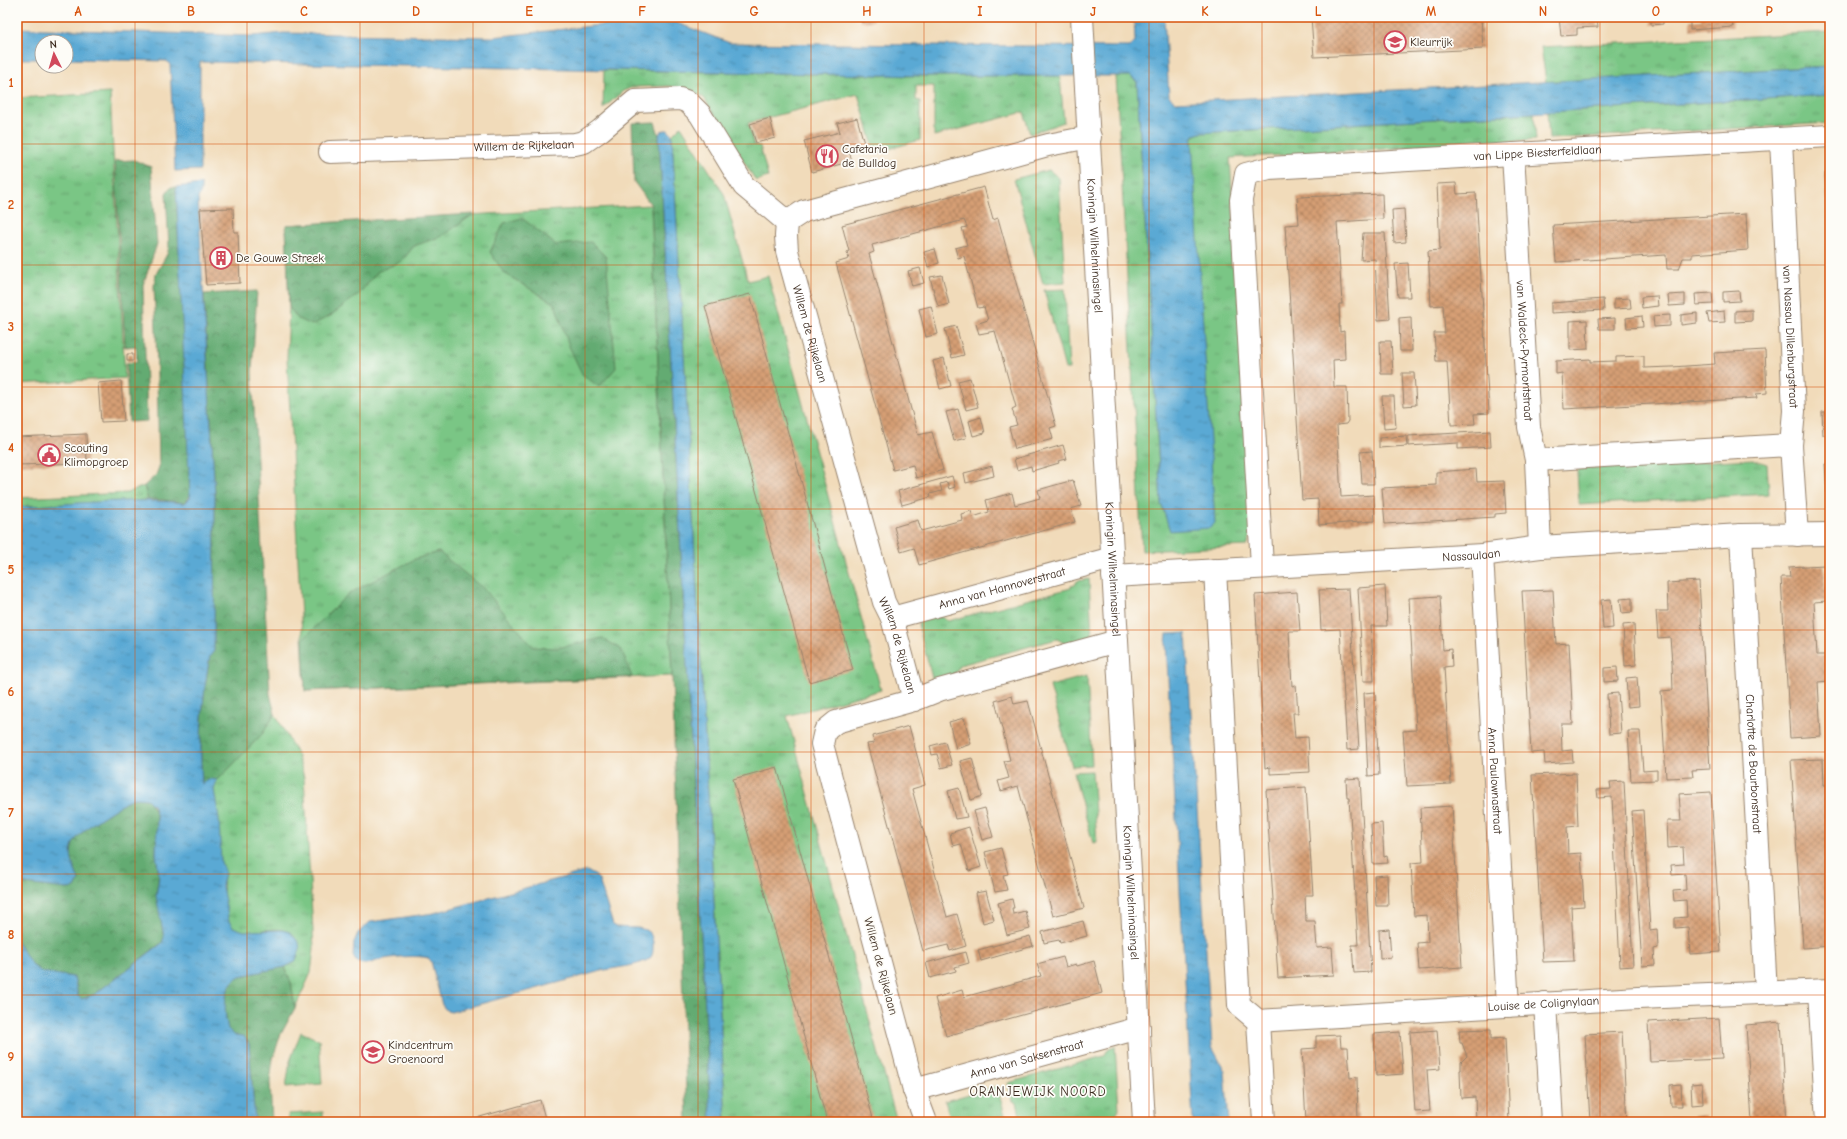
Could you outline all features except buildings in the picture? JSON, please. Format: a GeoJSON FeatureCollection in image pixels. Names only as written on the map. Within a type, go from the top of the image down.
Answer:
{"type":"FeatureCollection","features":[{"type":"Feature","properties":{"kind":"street","name":"Koningin Wilhelminasingel"},"geometry":{"type":"LineString","coordinates":[[1083,26],[1139,1028],[1139,1120]]}},
{"type":"Feature","properties":{"kind":"street","name":"Willem de Rijkelaan"},"geometry":{"type":"LineString","coordinates":[[330,152],[575,144],[584,142],[601,130],[635,100],[680,99],[688,102],[700,114],[744,186],[787,222],[787,251],[884,602],[892,618],[914,700],[836,722],[826,731],[822,744],[914,1090],[926,1122]]}},
{"type":"Feature","properties":{"kind":"street","name":"van Lippe Biesterfeldlaan"},"geometry":{"type":"LineString","coordinates":[[1262,566],[1241,200],[1246,174],[1269,168],[1830,136]]}},
{"type":"Feature","properties":{"kind":"street"},"geometry":{"type":"LineString","coordinates":[[787,222],[804,211],[1048,145],[1090,137]]}},
{"type":"Feature","properties":{"kind":"street","name":"van Nassau Dillenburgstraat"},"geometry":{"type":"LineString","coordinates":[[1781,139],[1794,411],[1791,444],[1797,535]]}},
{"type":"Feature","properties":{"kind":"street","name":"van Waldeck-Pyrmontstraat"},"geometry":{"type":"LineString","coordinates":[[1513,154],[1529,427],[1536,460],[1540,548]]}},
{"type":"Feature","properties":{"kind":"street"},"geometry":{"type":"LineString","coordinates":[[1536,460],[1791,444]]}},
{"type":"Feature","properties":{"kind":"street","name":"Nassaulaan"},"geometry":{"type":"LineString","coordinates":[[1113,567],[1215,570],[1262,566],[1482,555],[1540,548],[1741,535],[1830,534]]}},
{"type":"Feature","properties":{"kind":"street","name":"Charlotte de Bourbonstraat"},"geometry":{"type":"LineString","coordinates":[[1741,535],[1766,992]]}},
{"type":"Feature","properties":{"kind":"street","name":"Anna Paulownastraat"},"geometry":{"type":"LineString","coordinates":[[1482,555],[1508,1006]]}},
{"type":"Feature","properties":{"kind":"street","name":"Anna van Hannoverstraat"},"geometry":{"type":"LineString","coordinates":[[892,618],[1113,567]]}},
{"type":"Feature","properties":{"kind":"street"},"geometry":{"type":"LineString","coordinates":[[1215,570],[1239,1005],[1258,1021],[1264,1122]]}},
{"type":"Feature","properties":{"kind":"street"},"geometry":{"type":"LineString","coordinates":[[914,700],[939,690],[1117,641]]}},
{"type":"Feature","properties":{"kind":"street"},"geometry":{"type":"LineString","coordinates":[[1824,990],[1827,1122]]}},
{"type":"Feature","properties":{"kind":"street","name":"Louise de Colignylaan"},"geometry":{"type":"LineString","coordinates":[[1258,1021],[1545,1003],[1824,990]]}},
{"type":"Feature","properties":{"kind":"street"},"geometry":{"type":"LineString","coordinates":[[1545,1003],[1552,1122]]}},
{"type":"Feature","properties":{"kind":"street","name":"Anna van Saksenstraat"},"geometry":{"type":"LineString","coordinates":[[914,1090],[1139,1028]]}},
{"type":"Feature","properties":{"kind":"green space"},"geometry":{"type":"Polygon","coordinates":[[[1830,32],[1830,66],[1546,82],[1541,47],[1830,32]]]}},
{"type":"Feature","properties":{"kind":"green space"},"geometry":{"type":"Polygon","coordinates":[[[604,70],[926,76],[1060,76],[1064,122],[1030,134],[1024,112],[934,136],[934,86],[916,86],[916,100],[920,101],[920,140],[875,153],[858,94],[748,123],[754,145],[760,146],[768,177],[756,181],[704,98],[683,88],[669,86],[633,87],[623,91],[603,109],[604,70]]]}},
{"type":"Feature","properties":{"kind":"green space"},"geometry":{"type":"Polygon","coordinates":[[[1116,76],[1130,76],[1137,82],[1161,503],[1192,140],[1194,135],[1200,133],[1534,113],[1536,140],[1230,158],[1253,530],[1247,546],[1142,551],[1116,76]]]}},
{"type":"Feature","properties":{"kind":"green space"},"geometry":{"type":"Polygon","coordinates":[[[110,93],[125,378],[17,384],[17,98],[110,93]]]}},
{"type":"Feature","properties":{"kind":"green space"},"geometry":{"type":"Polygon","coordinates":[[[1830,95],[1830,123],[1549,139],[1547,112],[1830,95]]]}},
{"type":"Feature","properties":{"kind":"green space"},"geometry":{"type":"Polygon","coordinates":[[[655,122],[659,135],[711,1122],[687,1122],[672,676],[651,205],[634,182],[632,123],[655,122]]]}},
{"type":"Feature","properties":{"kind":"green space"},"geometry":{"type":"Polygon","coordinates":[[[681,126],[724,194],[748,281],[768,276],[881,690],[787,716],[897,1122],[726,1122],[672,135],[681,126]]]}},
{"type":"Feature","properties":{"kind":"green space"},"geometry":{"type":"Polygon","coordinates":[[[134,160],[151,167],[157,244],[143,285],[147,421],[129,422],[126,363],[137,362],[136,346],[125,347],[115,161],[134,160]]]}},
{"type":"Feature","properties":{"kind":"green space"},"geometry":{"type":"Polygon","coordinates":[[[1049,170],[1059,178],[1065,282],[1043,284],[1014,179],[1049,170]]]}},
{"type":"Feature","properties":{"kind":"green space"},"geometry":{"type":"Polygon","coordinates":[[[171,187],[176,187],[191,494],[185,503],[163,500],[148,500],[144,486],[156,475],[159,467],[154,286],[156,274],[167,254],[169,247],[166,193],[171,187]]]}},
{"type":"Feature","properties":{"kind":"green space"},"geometry":{"type":"Polygon","coordinates":[[[651,205],[672,676],[305,691],[287,358],[289,307],[286,225],[651,205]]]}},
{"type":"Feature","properties":{"kind":"green space"},"geometry":{"type":"Polygon","coordinates":[[[474,214],[442,236],[414,246],[402,261],[377,272],[359,294],[330,316],[312,325],[298,319],[289,307],[286,225],[474,214]]]}},
{"type":"Feature","properties":{"kind":"green space"},"geometry":{"type":"Polygon","coordinates":[[[522,218],[556,245],[591,242],[606,257],[616,368],[599,387],[582,374],[569,346],[555,304],[504,273],[490,252],[504,223],[522,218]]]}},
{"type":"Feature","properties":{"kind":"green space"},"geometry":{"type":"Polygon","coordinates":[[[1065,289],[1069,369],[1065,369],[1044,290],[1065,289]]]}},
{"type":"Feature","properties":{"kind":"green space"},"geometry":{"type":"Polygon","coordinates":[[[257,291],[252,372],[270,694],[275,714],[263,733],[226,772],[217,780],[202,784],[201,736],[203,704],[210,656],[214,651],[215,495],[204,294],[257,291]]]}},
{"type":"Feature","properties":{"kind":"green space"},"geometry":{"type":"Polygon","coordinates":[[[1753,459],[1767,464],[1769,494],[1579,505],[1577,470],[1588,468],[1753,459]]]}},
{"type":"Feature","properties":{"kind":"green space"},"geometry":{"type":"Polygon","coordinates":[[[144,486],[148,500],[17,507],[17,498],[127,493],[144,486]]]}},
{"type":"Feature","properties":{"kind":"green space"},"geometry":{"type":"Polygon","coordinates":[[[439,552],[486,591],[533,647],[557,648],[602,638],[621,649],[632,677],[305,691],[303,639],[348,594],[415,559],[439,552]]]}},
{"type":"Feature","properties":{"kind":"green space"},"geometry":{"type":"Polygon","coordinates":[[[1089,579],[1092,637],[1070,646],[1057,639],[960,665],[953,677],[939,680],[932,678],[918,624],[920,621],[936,614],[948,621],[1071,588],[1071,586],[1075,585],[1077,581],[1089,579]]]}},
{"type":"Feature","properties":{"kind":"green space"},"geometry":{"type":"Polygon","coordinates":[[[1087,676],[1092,765],[1072,766],[1050,686],[1087,676]]]}},
{"type":"Feature","properties":{"kind":"green space"},"geometry":{"type":"Polygon","coordinates":[[[275,714],[297,754],[304,777],[314,948],[311,973],[295,1008],[291,983],[285,967],[293,962],[298,955],[299,947],[296,939],[286,931],[276,929],[248,932],[242,931],[231,925],[227,918],[224,903],[223,869],[214,790],[217,780],[263,733],[275,714]]]}},
{"type":"Feature","properties":{"kind":"green space"},"geometry":{"type":"Polygon","coordinates":[[[1092,771],[1097,842],[1093,843],[1073,772],[1092,771]]]}},
{"type":"Feature","properties":{"kind":"green space"},"geometry":{"type":"Polygon","coordinates":[[[135,798],[147,799],[157,817],[156,854],[159,876],[157,888],[164,941],[95,994],[82,999],[78,996],[74,977],[41,972],[32,965],[17,941],[17,883],[67,889],[75,888],[79,880],[73,864],[71,851],[75,841],[80,834],[96,821],[129,800],[135,798]]]}},
{"type":"Feature","properties":{"kind":"green space"},"geometry":{"type":"Polygon","coordinates":[[[285,967],[291,983],[295,1008],[280,1036],[273,1059],[270,1081],[272,1122],[255,1122],[249,1044],[248,1041],[234,1035],[228,1030],[225,1007],[227,992],[234,980],[240,976],[285,967]]]}},
{"type":"Feature","properties":{"kind":"green space"},"geometry":{"type":"Polygon","coordinates":[[[301,1032],[319,1040],[322,1084],[286,1087],[290,1061],[301,1032]]]}},
{"type":"Feature","properties":{"kind":"green space"},"geometry":{"type":"Polygon","coordinates":[[[1115,1046],[1119,1109],[1112,1120],[1106,1122],[1078,1122],[1074,1120],[1065,1122],[1019,1122],[1020,1115],[1017,1103],[1013,1101],[1008,1083],[1104,1056],[1109,1048],[1115,1046]]]}},
{"type":"Feature","properties":{"kind":"green space"},"geometry":{"type":"Polygon","coordinates":[[[997,1086],[1007,1122],[951,1122],[945,1101],[997,1086]]]}},
{"type":"Feature","properties":{"kind":"green space"},"geometry":{"type":"Polygon","coordinates":[[[323,1112],[323,1122],[289,1122],[288,1114],[323,1112]]]}},
{"type":"Feature","properties":{"kind":"water"},"geometry":{"type":"Polygon","coordinates":[[[1134,17],[1164,17],[1169,96],[1176,102],[1830,66],[1830,95],[1200,133],[1194,135],[1192,140],[1215,523],[1210,528],[1170,531],[1161,503],[1137,82],[1130,76],[926,76],[200,62],[200,170],[175,171],[170,65],[167,61],[74,59],[74,34],[34,34],[34,59],[17,59],[17,28],[252,36],[284,33],[493,37],[664,18],[730,43],[1130,47],[1135,41],[1134,17]]]}},
{"type":"Feature","properties":{"kind":"water"},"geometry":{"type":"Polygon","coordinates":[[[668,130],[672,135],[726,1122],[711,1122],[659,135],[661,131],[668,130]]]}},
{"type":"Feature","properties":{"kind":"water"},"geometry":{"type":"Polygon","coordinates":[[[201,184],[201,192],[198,198],[215,495],[214,651],[210,656],[203,704],[201,736],[202,784],[210,779],[217,780],[214,790],[219,818],[221,862],[225,873],[222,886],[229,921],[233,927],[244,931],[282,930],[290,932],[299,943],[300,950],[295,962],[285,967],[240,976],[234,980],[227,992],[225,1007],[228,1029],[234,1035],[244,1036],[249,1044],[255,1122],[17,1122],[17,941],[32,965],[41,972],[74,977],[78,996],[82,999],[95,994],[162,943],[164,937],[156,896],[159,876],[156,854],[157,817],[153,805],[147,799],[135,798],[129,800],[80,834],[71,851],[73,864],[79,880],[75,888],[67,889],[17,883],[17,507],[122,501],[164,501],[185,503],[190,498],[176,187],[201,184]]]}},
{"type":"Feature","properties":{"kind":"water"},"geometry":{"type":"Polygon","coordinates":[[[1186,633],[1212,1047],[1225,1071],[1229,1122],[1193,1122],[1166,643],[1167,634],[1186,633]]]}},
{"type":"Feature","properties":{"kind":"water"},"geometry":{"type":"Polygon","coordinates":[[[587,871],[596,876],[599,880],[613,925],[617,927],[642,929],[651,935],[653,941],[653,951],[649,959],[641,963],[601,971],[451,1012],[447,1011],[442,1005],[431,961],[428,958],[412,956],[380,960],[364,964],[356,961],[353,956],[354,942],[358,933],[370,922],[434,913],[587,871]]]}},
{"type":"Feature","properties":{"kind":"place","name":"Kleurrijk"},"geometry":{"type":"Point","coordinates":[1395,42]}},
{"type":"Feature","properties":{"kind":"place","name":"Cafetaria de Bulldog"},"geometry":{"type":"Point","coordinates":[827,156]}},
{"type":"Feature","properties":{"kind":"place","name":"De Gouwe Streek"},"geometry":{"type":"Point","coordinates":[221,258]}},
{"type":"Feature","properties":{"kind":"place","name":"Scouting Klimopgroep"},"geometry":{"type":"Point","coordinates":[49,455]}},
{"type":"Feature","properties":{"kind":"place","name":"Kindcentrum Groenoord"},"geometry":{"type":"Point","coordinates":[373,1052]}},
{"type":"Feature","properties":{"kind":"district","name":"ORANJEWIJK NOORD"},"geometry":{"type":"Point","coordinates":[1038,1091]}}]}
